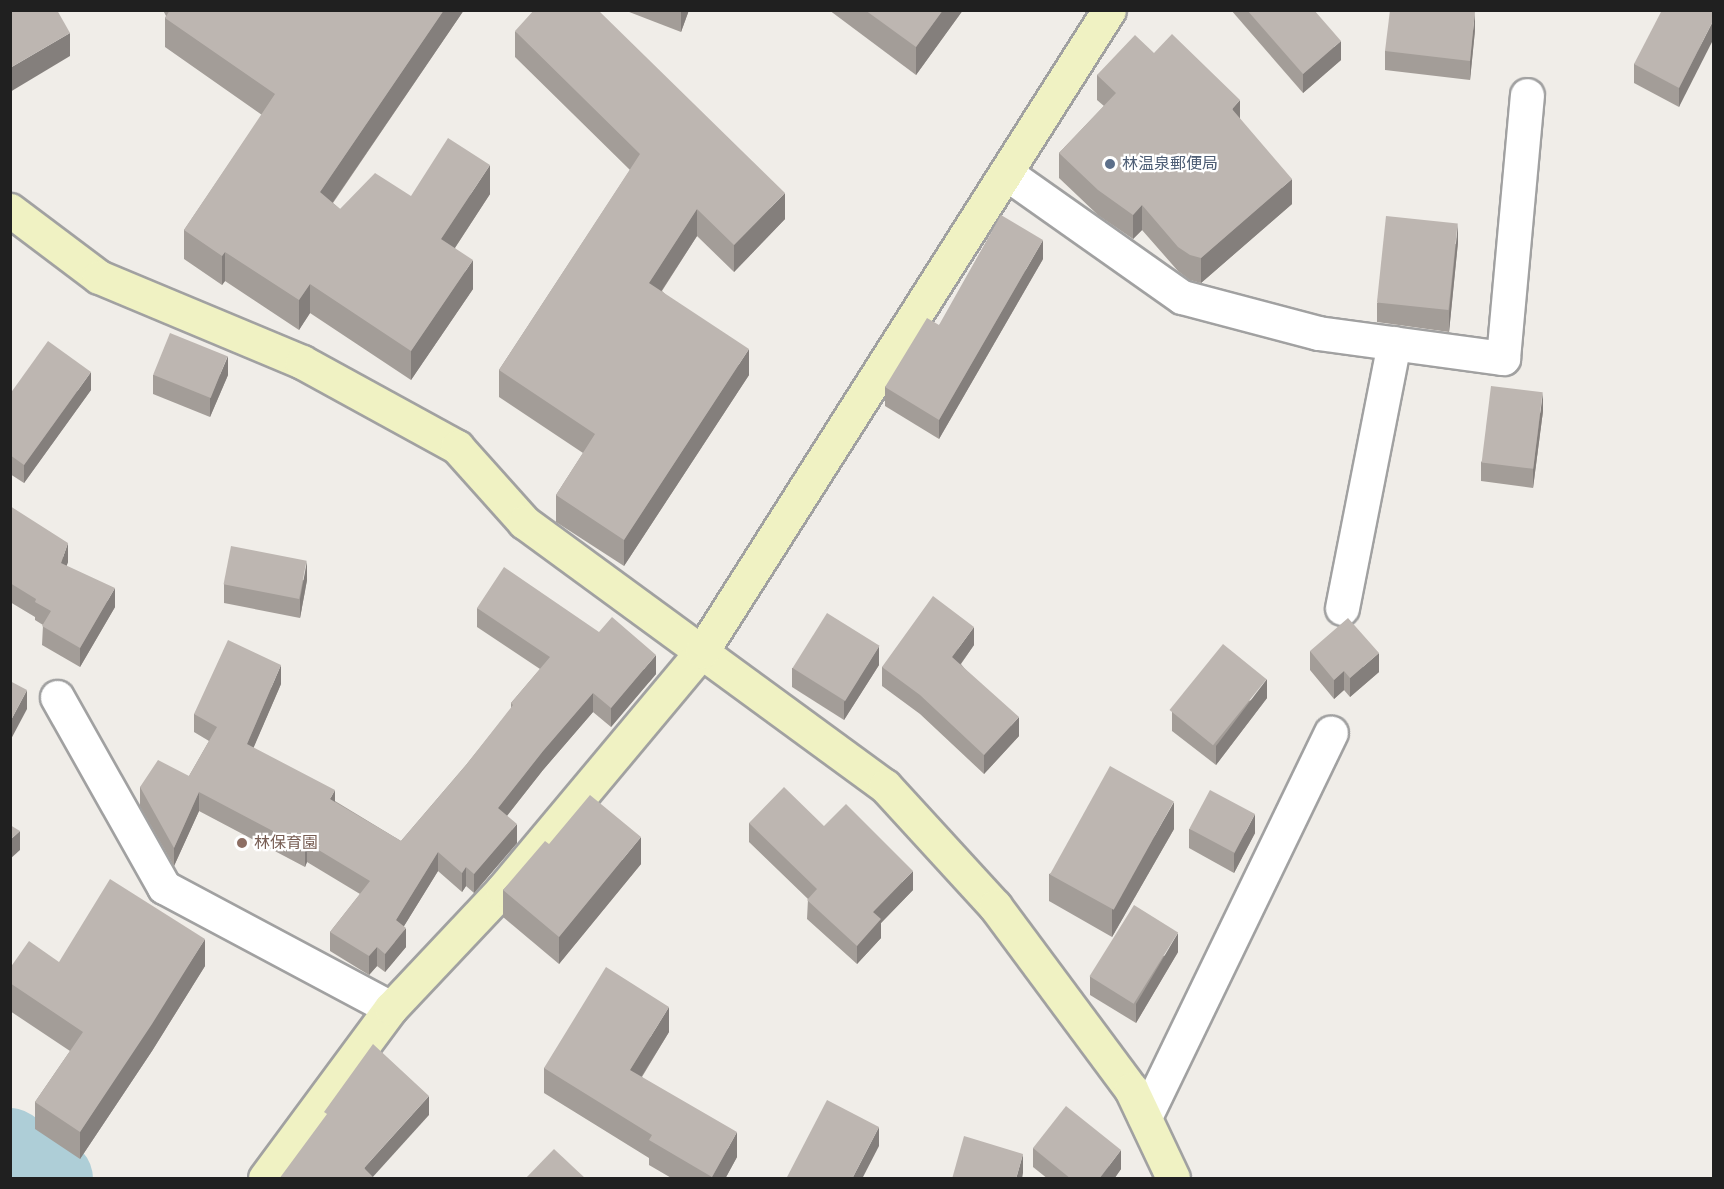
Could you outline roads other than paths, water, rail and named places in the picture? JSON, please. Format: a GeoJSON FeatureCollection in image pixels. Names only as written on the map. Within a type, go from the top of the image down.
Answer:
{"type":"FeatureCollection","features":[{"type":"Feature","properties":{"kind":"street"},"geometry":{"type":"LineString","coordinates":[[265,1179],[391,1008],[503,890],[702,651],[1109,10]]}},
{"type":"Feature","properties":{"kind":"street"},"geometry":{"type":"LineString","coordinates":[[1006,173],[1182,297],[1318,333],[1503,358],[1527,94]]}},
{"type":"Feature","properties":{"kind":"street"},"geometry":{"type":"LineString","coordinates":[[10,210],[99,277],[302,362],[457,447],[524,522],[885,786],[995,906],[1131,1089],[1173,1179]]}},
{"type":"Feature","properties":{"kind":"street"},"geometry":{"type":"LineString","coordinates":[[1342,608],[1394,343]]}},
{"type":"Feature","properties":{"kind":"street"},"geometry":{"type":"LineString","coordinates":[[57,697],[164,887],[391,1008]]}},
{"type":"Feature","properties":{"kind":"street"},"geometry":{"type":"LineString","coordinates":[[1145,1117],[1330,733]]}},
{"type":"Feature","properties":{"kind":"waterway"},"geometry":{"type":"LineString","coordinates":[[10,1146],[55,1178]]}},
{"type":"Feature","properties":{"kind":"place","name":"林温泉郵便局"},"geometry":{"type":"Point","coordinates":[1110,164]}},
{"type":"Feature","properties":{"kind":"place","name":"林保育園"},"geometry":{"type":"Point","coordinates":[242,843]}}]}
